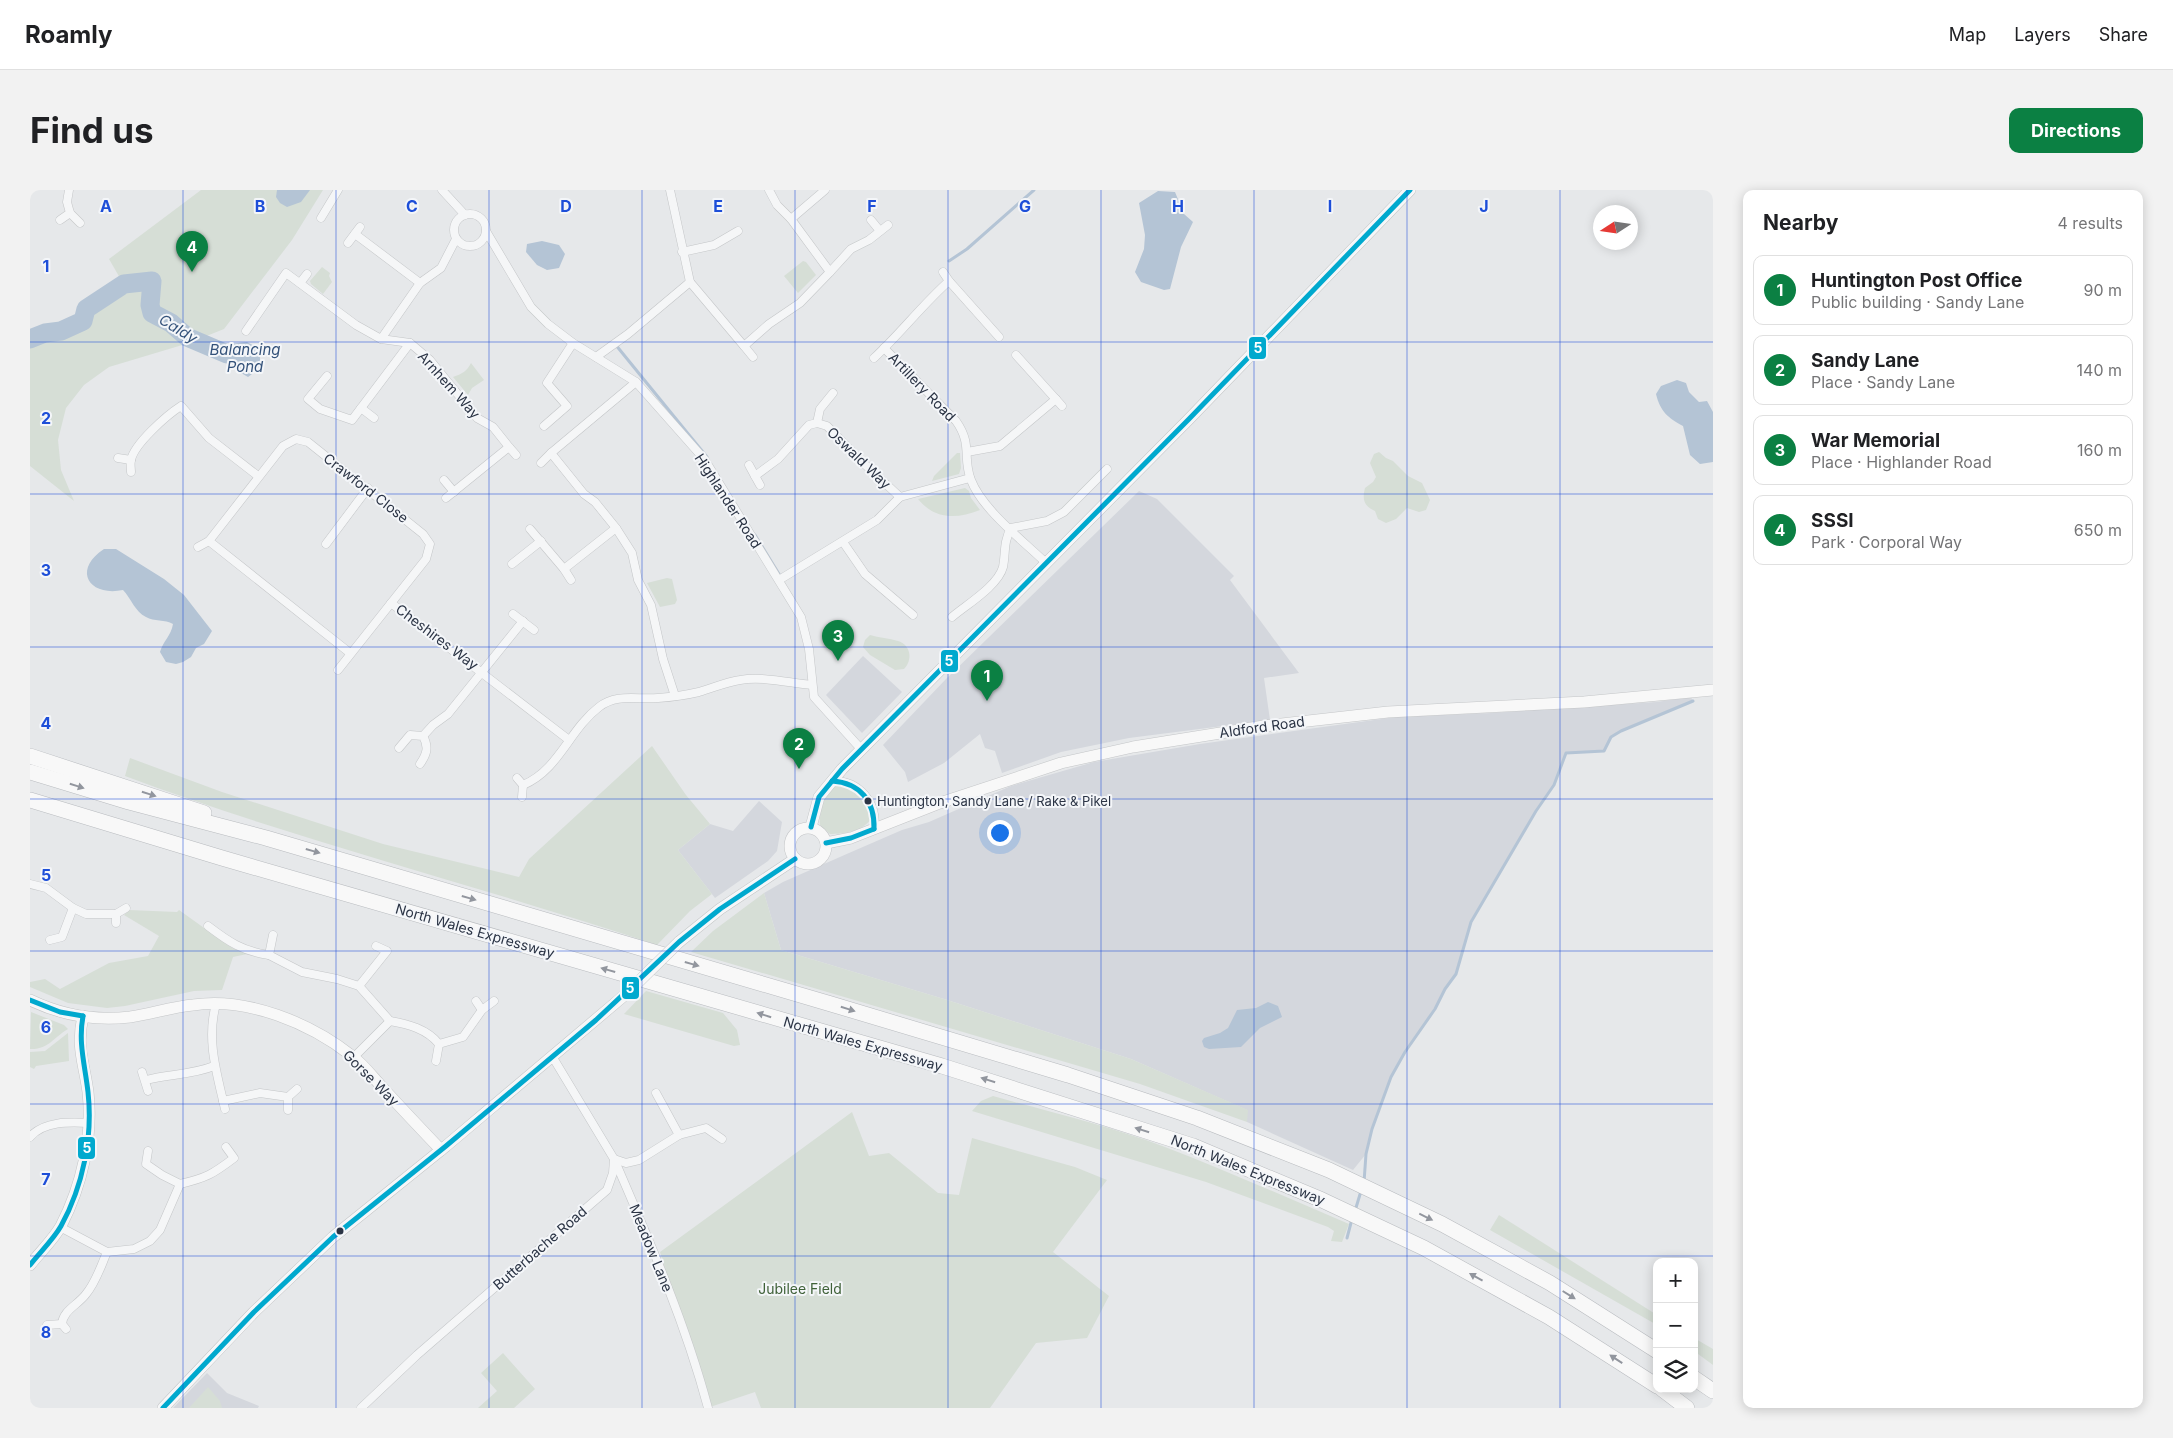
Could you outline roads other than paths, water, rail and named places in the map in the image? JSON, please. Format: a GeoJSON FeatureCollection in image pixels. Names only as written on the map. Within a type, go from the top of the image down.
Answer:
{"type":"FeatureCollection","features":[{"type":"Feature","properties":{"kind":"highway"},"geometry":{"type":"LineString","coordinates":[[30,756],[187,806],[266,838]]}},
{"type":"Feature","properties":{"kind":"highway","name":"North Wales Expressway"},"geometry":{"type":"LineString","coordinates":[[30,772],[130,802],[266,838],[1068,1075],[1197,1118],[1357,1182],[1442,1224],[1550,1283],[1653,1349]]}},
{"type":"Feature","properties":{"kind":"highway","name":"North Wales Expressway"},"geometry":{"type":"LineString","coordinates":[[30,800],[222,858],[942,1066],[1193,1146],[1350,1213],[1424,1248],[1549,1316],[1653,1383]]}},
{"type":"Feature","properties":{"kind":"highway"},"geometry":{"type":"LineString","coordinates":[[1698,1381],[1713,1391]]}},
{"type":"Feature","properties":{"kind":"highway"},"geometry":{"type":"LineString","coordinates":[[1667,1393],[1687,1408]]}},
{"type":"Feature","properties":{"kind":"main road"},"geometry":{"type":"LineString","coordinates":[[811,827],[819,797],[862,749],[1045,562],[1189,419],[1410,190]]}},
{"type":"Feature","properties":{"kind":"main road","name":"Aldford Road"},"geometry":{"type":"LineString","coordinates":[[826,843],[851,838],[940,803],[1061,762],[1133,747],[1193,737],[1388,712],[1584,702],[1713,690]]}},
{"type":"Feature","properties":{"kind":"main road"},"geometry":{"type":"LineString","coordinates":[[811,827],[819,831],[826,843],[823,857],[807,864],[795,858],[790,850],[790,840],[796,831],[811,827]]}},
{"type":"Feature","properties":{"kind":"main road"},"geometry":{"type":"LineString","coordinates":[[163,1408],[254,1312],[333,1237],[626,994],[679,942],[720,909],[795,858]]}},
{"type":"Feature","properties":{"kind":"main road","name":"Gorse Way"},"geometry":{"type":"LineString","coordinates":[[30,1000],[60,1012],[84,1016],[112,1018],[196,1004],[216,1004],[252,1008],[289,1020],[323,1037],[354,1057],[440,1150]]}},
{"type":"Feature","properties":{"kind":"main road"},"geometry":{"type":"LineString","coordinates":[[30,1265],[60,1226],[78,1183],[86,1152],[89,1123],[88,1091],[81,1059],[80,1031],[84,1016]]}},
{"type":"Feature","properties":{"kind":"street"},"geometry":{"type":"LineString","coordinates":[[69,190],[67,202],[70,213],[80,223]]}},
{"type":"Feature","properties":{"kind":"street"},"geometry":{"type":"LineString","coordinates":[[321,218],[338,190]]}},
{"type":"Feature","properties":{"kind":"street"},"geometry":{"type":"LineString","coordinates":[[442,190],[465,215],[480,218],[486,231],[482,240],[469,246],[456,242]]}},
{"type":"Feature","properties":{"kind":"street"},"geometry":{"type":"LineString","coordinates":[[670,190],[690,282],[753,357]]}},
{"type":"Feature","properties":{"kind":"street"},"geometry":{"type":"LineString","coordinates":[[769,190],[777,205],[791,219],[830,272]]}},
{"type":"Feature","properties":{"kind":"street"},"geometry":{"type":"LineString","coordinates":[[791,219],[824,190]]}},
{"type":"Feature","properties":{"kind":"street"},"geometry":{"type":"LineString","coordinates":[[246,331],[286,272],[356,325],[381,339],[420,284],[441,268],[446,254],[456,242],[454,230],[457,221],[454,205]]}},
{"type":"Feature","properties":{"kind":"street"},"geometry":{"type":"LineString","coordinates":[[60,220],[70,213]]}},
{"type":"Feature","properties":{"kind":"street"},"geometry":{"type":"LineString","coordinates":[[457,221],[465,215]]}},
{"type":"Feature","properties":{"kind":"street"},"geometry":{"type":"LineString","coordinates":[[871,220],[880,231]]}},
{"type":"Feature","properties":{"kind":"street"},"geometry":{"type":"LineString","coordinates":[[744,346],[769,324],[800,303],[851,249],[869,240],[888,225]]}},
{"type":"Feature","properties":{"kind":"street"},"geometry":{"type":"LineString","coordinates":[[348,244],[360,227]]}},
{"type":"Feature","properties":{"kind":"street"},"geometry":{"type":"LineString","coordinates":[[726,229],[728,238]]}},
{"type":"Feature","properties":{"kind":"street","name":"Highlander Road"},"geometry":{"type":"LineString","coordinates":[[486,231],[531,307],[548,324],[574,343],[636,382],[705,460],[801,617],[808,649],[814,697],[862,749]]}},
{"type":"Feature","properties":{"kind":"street"},"geometry":{"type":"LineString","coordinates":[[682,252],[714,245],[738,231]]}},
{"type":"Feature","properties":{"kind":"street"},"geometry":{"type":"LineString","coordinates":[[355,234],[420,284]]}},
{"type":"Feature","properties":{"kind":"street","name":"Highlander Road"},"geometry":{"type":"LineString","coordinates":[[482,240],[496,249]]}},
{"type":"Feature","properties":{"kind":"street"},"geometry":{"type":"LineString","coordinates":[[943,272],[999,337]]}},
{"type":"Feature","properties":{"kind":"street"},"geometry":{"type":"LineString","coordinates":[[300,283],[307,274]]}},
{"type":"Feature","properties":{"kind":"street"},"geometry":{"type":"LineString","coordinates":[[874,358],[927,300],[949,281]]}},
{"type":"Feature","properties":{"kind":"street"},"geometry":{"type":"LineString","coordinates":[[596,357],[628,334],[690,282]]}},
{"type":"Feature","properties":{"kind":"street","name":"Arnhem Way"},"geometry":{"type":"LineString","coordinates":[[381,339],[410,343],[430,360],[477,418],[493,428],[516,455]]}},
{"type":"Feature","properties":{"kind":"street"},"geometry":{"type":"LineString","coordinates":[[327,376],[308,399],[320,409],[352,420],[410,343]]}},
{"type":"Feature","properties":{"kind":"street"},"geometry":{"type":"LineString","coordinates":[[544,426],[567,406],[547,383],[574,343]]}},
{"type":"Feature","properties":{"kind":"street","name":"Artillery Road"},"geometry":{"type":"LineString","coordinates":[[884,348],[956,421],[965,433],[970,478],[978,495],[1045,562]]}},
{"type":"Feature","properties":{"kind":"street"},"geometry":{"type":"LineString","coordinates":[[1016,355],[1062,406]]}},
{"type":"Feature","properties":{"kind":"street"},"geometry":{"type":"LineString","coordinates":[[541,463],[636,382]]}},
{"type":"Feature","properties":{"kind":"street","name":"Oswald Way"},"geometry":{"type":"LineString","coordinates":[[817,423],[820,409],[833,393]]}},
{"type":"Feature","properties":{"kind":"street"},"geometry":{"type":"LineString","coordinates":[[180,397],[181,406],[209,438],[258,476]]}},
{"type":"Feature","properties":{"kind":"street"},"geometry":{"type":"LineString","coordinates":[[967,452],[1000,446],[1056,399]]}},
{"type":"Feature","properties":{"kind":"street"},"geometry":{"type":"LineString","coordinates":[[132,472],[131,460],[154,428],[181,406]]}},
{"type":"Feature","properties":{"kind":"street"},"geometry":{"type":"LineString","coordinates":[[361,408],[374,418]]}},
{"type":"Feature","properties":{"kind":"street","name":"Oswald Way"},"geometry":{"type":"LineString","coordinates":[[755,476],[778,459],[809,425],[817,423],[827,426],[900,497]]}},
{"type":"Feature","properties":{"kind":"street","name":"Crawford Close"},"geometry":{"type":"LineString","coordinates":[[198,547],[209,541],[283,446],[296,440],[308,442],[368,488],[423,534],[430,544],[430,551],[426,559],[338,670]]}},
{"type":"Feature","properties":{"kind":"street"},"geometry":{"type":"LineString","coordinates":[[446,498],[509,447]]}},
{"type":"Feature","properties":{"kind":"street"},"geometry":{"type":"LineString","coordinates":[[551,453],[584,494],[595,502],[616,528],[632,553],[638,580],[651,605],[663,659],[675,696]]}},
{"type":"Feature","properties":{"kind":"street"},"geometry":{"type":"LineString","coordinates":[[118,458],[131,460]]}},
{"type":"Feature","properties":{"kind":"street"},"geometry":{"type":"LineString","coordinates":[[749,465],[760,485]]}},
{"type":"Feature","properties":{"kind":"street"},"geometry":{"type":"LineString","coordinates":[[952,617],[971,604],[998,576],[1002,568],[1005,538],[1010,528],[1047,521],[1064,512],[1107,469]]}},
{"type":"Feature","properties":{"kind":"street"},"geometry":{"type":"LineString","coordinates":[[779,580],[877,520],[900,497],[970,478]]}},
{"type":"Feature","properties":{"kind":"street"},"geometry":{"type":"LineString","coordinates":[[444,480],[454,492]]}},
{"type":"Feature","properties":{"kind":"street"},"geometry":{"type":"LineString","coordinates":[[326,544],[368,488]]}},
{"type":"Feature","properties":{"kind":"street"},"geometry":{"type":"LineString","coordinates":[[564,569],[616,528]]}},
{"type":"Feature","properties":{"kind":"street"},"geometry":{"type":"LineString","coordinates":[[530,529],[571,580]]}},
{"type":"Feature","properties":{"kind":"street"},"geometry":{"type":"LineString","coordinates":[[209,541],[350,653]]}},
{"type":"Feature","properties":{"kind":"street"},"geometry":{"type":"LineString","coordinates":[[512,564],[541,541]]}},
{"type":"Feature","properties":{"kind":"street"},"geometry":{"type":"LineString","coordinates":[[843,542],[865,574],[914,614]]}},
{"type":"Feature","properties":{"kind":"street","name":"Cheshires Way"},"geometry":{"type":"LineString","coordinates":[[391,603],[569,740]]}},
{"type":"Feature","properties":{"kind":"street"},"geometry":{"type":"LineString","coordinates":[[514,614],[534,630]]}},
{"type":"Feature","properties":{"kind":"street","name":"Cheshires Way"},"geometry":{"type":"LineString","coordinates":[[399,748],[410,735],[423,736],[432,725],[448,714],[523,621]]}},
{"type":"Feature","properties":{"kind":"street"},"geometry":{"type":"LineString","coordinates":[[523,785],[544,773],[591,714],[608,702],[623,698],[656,699],[675,696],[698,692],[740,680],[762,680],[812,685]]}},
{"type":"Feature","properties":{"kind":"street"},"geometry":{"type":"LineString","coordinates":[[420,764],[426,755],[427,744],[423,736]]}},
{"type":"Feature","properties":{"kind":"street"},"geometry":{"type":"LineString","coordinates":[[517,778],[523,785],[522,797]]}},
{"type":"Feature","properties":{"kind":"street"},"geometry":{"type":"LineString","coordinates":[[832,781],[849,782],[862,792],[875,811],[874,829]]}},
{"type":"Feature","properties":{"kind":"street"},"geometry":{"type":"LineString","coordinates":[[30,884],[46,888],[73,908],[86,914],[116,914],[126,908]]}},
{"type":"Feature","properties":{"kind":"street"},"geometry":{"type":"LineString","coordinates":[[50,940],[64,941],[73,908]]}},
{"type":"Feature","properties":{"kind":"street"},"geometry":{"type":"LineString","coordinates":[[116,914],[116,923]]}},
{"type":"Feature","properties":{"kind":"street"},"geometry":{"type":"LineString","coordinates":[[208,926],[234,946],[253,953],[269,956],[302,972],[337,979],[359,986],[390,1021],[409,1024],[427,1033],[439,1044]]}},
{"type":"Feature","properties":{"kind":"street"},"geometry":{"type":"LineString","coordinates":[[269,956],[273,935]]}},
{"type":"Feature","properties":{"kind":"street"},"geometry":{"type":"LineString","coordinates":[[359,986],[391,951],[376,946]]}},
{"type":"Feature","properties":{"kind":"street"},"geometry":{"type":"LineString","coordinates":[[476,1000],[482,1010]]}},
{"type":"Feature","properties":{"kind":"street"},"geometry":{"type":"LineString","coordinates":[[439,1044],[463,1037],[482,1010],[494,1002]]}},
{"type":"Feature","properties":{"kind":"street"},"geometry":{"type":"LineString","coordinates":[[216,1004],[212,1018],[211,1043],[214,1066],[225,1109]]}},
{"type":"Feature","properties":{"kind":"street"},"geometry":{"type":"LineString","coordinates":[[354,1057],[390,1021]]}},
{"type":"Feature","properties":{"kind":"street"},"geometry":{"type":"LineString","coordinates":[[436,1061],[439,1044]]}},
{"type":"Feature","properties":{"kind":"street"},"geometry":{"type":"LineString","coordinates":[[552,1056],[614,1159],[626,1163],[639,1160],[679,1135],[706,1128],[722,1139]]}},
{"type":"Feature","properties":{"kind":"street"},"geometry":{"type":"LineString","coordinates":[[148,1092],[144,1076],[202,1071],[214,1066]]}},
{"type":"Feature","properties":{"kind":"street"},"geometry":{"type":"LineString","coordinates":[[288,1110],[288,1097],[297,1089]]}},
{"type":"Feature","properties":{"kind":"street"},"geometry":{"type":"LineString","coordinates":[[223,1101],[260,1093],[288,1097]]}},
{"type":"Feature","properties":{"kind":"street"},"geometry":{"type":"LineString","coordinates":[[656,1093],[679,1135]]}},
{"type":"Feature","properties":{"kind":"street"},"geometry":{"type":"LineString","coordinates":[[30,1137],[50,1125],[71,1122],[89,1123]]}},
{"type":"Feature","properties":{"kind":"street"},"geometry":{"type":"LineString","coordinates":[[226,1147],[234,1158]]}},
{"type":"Feature","properties":{"kind":"street"},"geometry":{"type":"LineString","coordinates":[[140,1171],[146,1164],[148,1151]]}},
{"type":"Feature","properties":{"kind":"street"},"geometry":{"type":"LineString","coordinates":[[146,1164],[180,1184],[211,1175],[234,1158],[244,1158]]}},
{"type":"Feature","properties":{"kind":"street","name":"Butterbache Road"},"geometry":{"type":"LineString","coordinates":[[361,1408],[424,1349],[607,1190],[613,1173],[614,1159]]}},
{"type":"Feature","properties":{"kind":"street","name":"Meadow Lane"},"geometry":{"type":"LineString","coordinates":[[614,1159],[654,1252],[693,1354],[708,1408]]}},
{"type":"Feature","properties":{"kind":"street"},"geometry":{"type":"LineString","coordinates":[[60,1226],[107,1252],[134,1249],[150,1241],[160,1230],[180,1184]]}},
{"type":"Feature","properties":{"kind":"street"},"geometry":{"type":"LineString","coordinates":[[48,1325],[64,1326],[62,1319],[86,1295],[107,1252]]}},
{"type":"Feature","properties":{"kind":"water"},"geometry":{"type":"Polygon","coordinates":[[[277,190],[310,190],[301,202],[287,207],[280,203],[276,197],[277,190]]]}},
{"type":"Feature","properties":{"kind":"water"},"geometry":{"type":"Polygon","coordinates":[[[1158,191],[1175,192],[1184,214],[1193,222],[1181,247],[1170,289],[1164,290],[1141,282],[1135,272],[1144,249],[1145,235],[1139,203],[1158,191]]]}},
{"type":"Feature","properties":{"kind":"water"},"geometry":{"type":"Polygon","coordinates":[[[542,241],[559,245],[565,254],[559,268],[547,270],[537,265],[526,252],[527,244],[542,241]]]}},
{"type":"Feature","properties":{"kind":"water","name":"Balancing Pond"},"geometry":{"type":"Polygon","coordinates":[[[247,342],[258,348],[260,358],[258,368],[248,377],[229,366],[229,344],[247,342]]]}},
{"type":"Feature","properties":{"kind":"water"},"geometry":{"type":"Polygon","coordinates":[[[1677,380],[1686,383],[1689,392],[1699,402],[1707,401],[1713,412],[1713,462],[1700,464],[1690,455],[1683,426],[1669,417],[1660,405],[1656,394],[1661,386],[1677,380]]]}},
{"type":"Feature","properties":{"kind":"water"},"geometry":{"type":"Polygon","coordinates":[[[104,549],[116,549],[164,579],[184,595],[212,631],[204,644],[196,648],[191,657],[176,664],[166,662],[160,652],[171,632],[173,624],[152,620],[142,615],[123,590],[101,590],[89,580],[87,573],[89,565],[94,557],[104,549]]]}},
{"type":"Feature","properties":{"kind":"water"},"geometry":{"type":"Polygon","coordinates":[[[1268,1002],[1278,1006],[1282,1017],[1260,1028],[1241,1047],[1209,1049],[1204,1047],[1202,1041],[1204,1038],[1220,1033],[1228,1028],[1237,1010],[1256,1008],[1268,1002]]]}},
{"type":"Feature","properties":{"kind":"waterway"},"geometry":{"type":"LineString","coordinates":[[949,261],[967,249],[1034,190]]}},
{"type":"Feature","properties":{"kind":"waterway","name":"Caldy"},"geometry":{"type":"LineString","coordinates":[[30,339],[45,333],[61,331],[83,321],[86,309],[124,284],[152,281],[150,305],[152,313],[171,323],[187,337],[227,354]]}},
{"type":"Feature","properties":{"kind":"waterway"},"geometry":{"type":"LineString","coordinates":[[615,344],[707,457]]}},
{"type":"Feature","properties":{"kind":"waterway"},"geometry":{"type":"LineString","coordinates":[[755,535],[779,574]]}},
{"type":"Feature","properties":{"kind":"waterway"},"geometry":{"type":"LineString","coordinates":[[1364,1182],[1366,1154],[1372,1129],[1391,1077],[1405,1052],[1435,1009],[1445,989],[1456,974],[1471,922],[1536,811],[1554,785],[1566,753],[1604,751],[1611,737],[1621,731],[1693,701]]}},
{"type":"Feature","properties":{"kind":"waterway"},"geometry":{"type":"LineString","coordinates":[[1355,1211],[1361,1191]]}},
{"type":"Feature","properties":{"kind":"waterway"},"geometry":{"type":"LineString","coordinates":[[1347,1238],[1352,1219]]}},
{"type":"Feature","properties":{"kind":"place","name":"SSSI"},"geometry":{"type":"Point","coordinates":[192,272]}},
{"type":"Feature","properties":{"kind":"place","name":"War Memorial"},"geometry":{"type":"Point","coordinates":[838,661]}},
{"type":"Feature","properties":{"kind":"place","name":"Huntington Post Office"},"geometry":{"type":"Point","coordinates":[987,701]}},
{"type":"Feature","properties":{"kind":"place","name":"Sandy Lane"},"geometry":{"type":"Point","coordinates":[799,769]}},
{"type":"Feature","properties":{"kind":"place","name":"Huntington, Sandy Lane / Rake & Pikel"},"geometry":{"type":"Point","coordinates":[868,801]}},
{"type":"Feature","properties":{"kind":"park label","name":"Jubilee Field"},"geometry":{"type":"Point","coordinates":[800,1289]}}]}
